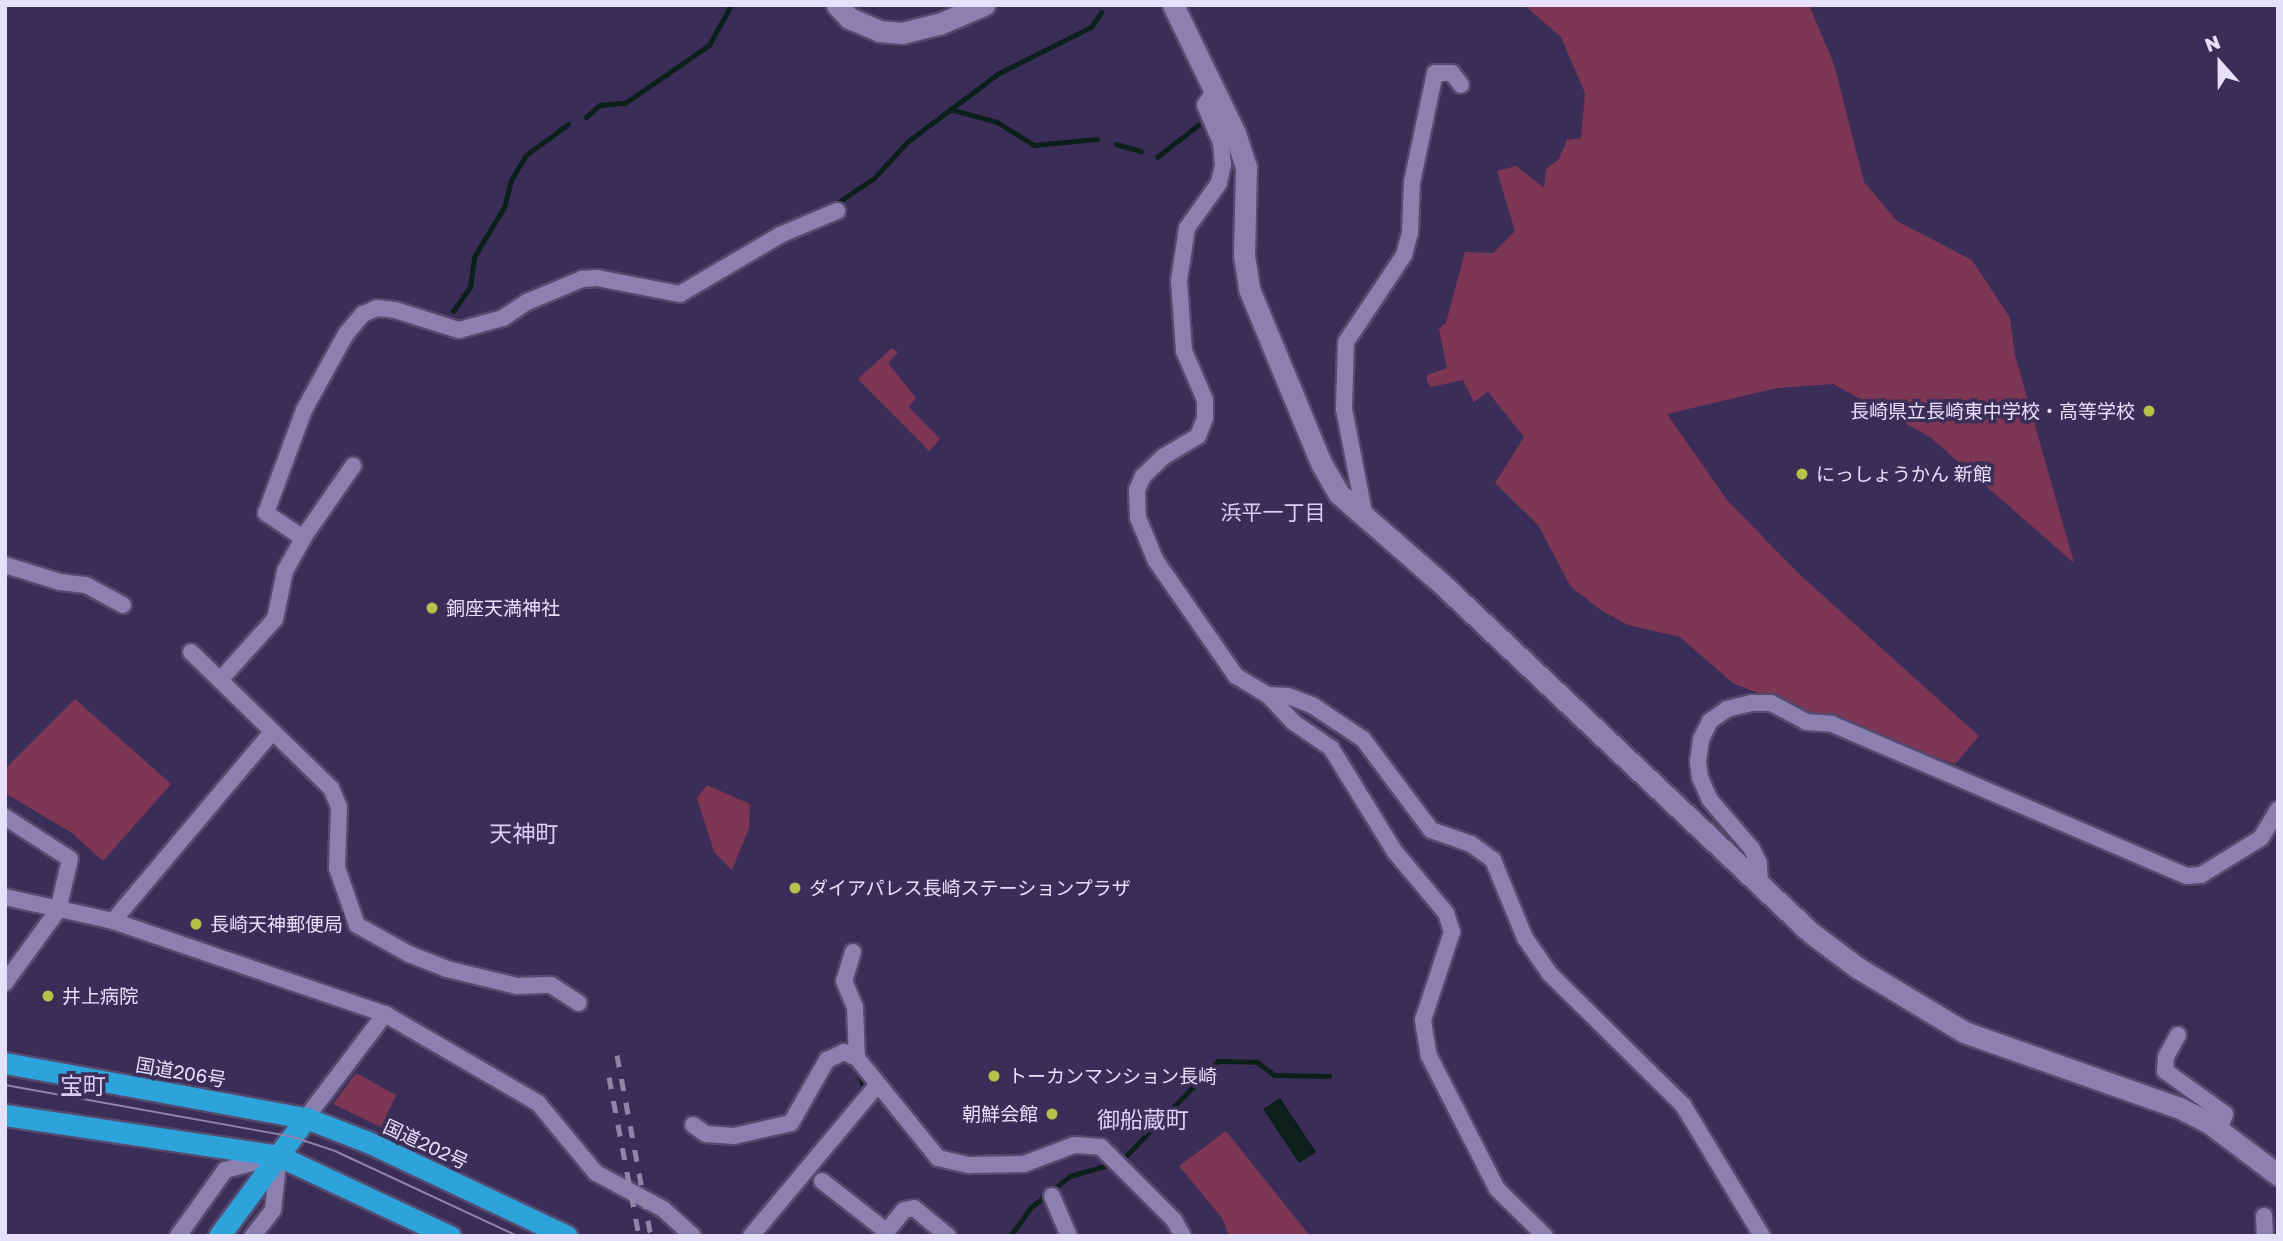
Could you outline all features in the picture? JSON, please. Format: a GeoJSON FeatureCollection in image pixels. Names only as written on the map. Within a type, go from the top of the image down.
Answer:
{"type":"FeatureCollection","features":[{"type":"Feature","properties":{"kind":"highway","name":"国道206号"},"geometry":{"type":"LineString","coordinates":[[5,1063],[306,1118]]}},
{"type":"Feature","properties":{"kind":"highway"},"geometry":{"type":"LineString","coordinates":[[5,1115],[279,1156],[422,1230],[450,1236]]}},
{"type":"Feature","properties":{"kind":"highway"},"geometry":{"type":"LineString","coordinates":[[219,1236],[306,1118]]}},
{"type":"Feature","properties":{"kind":"highway","name":"国道202号"},"geometry":{"type":"LineString","coordinates":[[306,1118],[368,1142],[566,1236]]}},
{"type":"Feature","properties":{"kind":"street"},"geometry":{"type":"LineString","coordinates":[[837,5],[859,22],[902,33],[939,24],[984,5]]}},
{"type":"Feature","properties":{"kind":"street"},"geometry":{"type":"LineString","coordinates":[[1173,5],[1247,167],[1244,256],[1249,289],[1330,481],[1365,517],[1760,885],[1858,968],[1964,1032],[2180,1108],[2219,1131],[2278,1175]]}},
{"type":"Feature","properties":{"kind":"street"},"geometry":{"type":"LineString","coordinates":[[1365,517],[1344,409],[1346,342],[1404,255],[1410,233],[1412,182],[1435,73],[1452,73],[1461,85]]}},
{"type":"Feature","properties":{"kind":"street"},"geometry":{"type":"LineString","coordinates":[[1214,92],[1205,105],[1221,143],[1223,165],[1219,183],[1187,228],[1180,281],[1184,351],[1205,400],[1205,418],[1198,436],[1163,457],[1143,476],[1136,498],[1138,518],[1156,561],[1236,676],[1268,695],[1293,722],[1331,748],[1395,852],[1436,899],[1452,932],[1423,1020],[1429,1056],[1497,1189],[1545,1236]]}},
{"type":"Feature","properties":{"kind":"street"},"geometry":{"type":"LineString","coordinates":[[303,538],[266,513],[304,410],[346,334],[363,314],[377,308],[395,310],[459,330],[503,318],[527,302],[582,279],[597,278],[680,294],[780,235],[837,211]]}},
{"type":"Feature","properties":{"kind":"street"},"geometry":{"type":"LineString","coordinates":[[220,680],[275,619],[285,571],[303,538],[353,466]]}},
{"type":"Feature","properties":{"kind":"street"},"geometry":{"type":"LineString","coordinates":[[5,565],[60,582],[86,584],[123,605]]}},
{"type":"Feature","properties":{"kind":"street"},"geometry":{"type":"LineString","coordinates":[[191,652],[272,732],[321,775],[336,798],[337,868],[357,925],[409,954],[447,969],[517,986],[551,985],[579,1003]]}},
{"type":"Feature","properties":{"kind":"street"},"geometry":{"type":"LineString","coordinates":[[1268,695],[1289,696],[1312,705],[1363,739],[1431,830],[1471,844],[1493,860],[1525,938],[1550,974],[1683,1105],[1762,1236]]}},
{"type":"Feature","properties":{"kind":"street"},"geometry":{"type":"LineString","coordinates":[[1760,885],[1759,863],[1752,849],[1710,800],[1699,778],[1698,761],[1701,739],[1710,721],[1727,709],[1751,703],[1771,703],[1806,722],[1832,724],[2187,876],[2201,874],[2261,838],[2278,810]]}},
{"type":"Feature","properties":{"kind":"street"},"geometry":{"type":"LineString","coordinates":[[113,921],[272,732]]}},
{"type":"Feature","properties":{"kind":"street"},"geometry":{"type":"LineString","coordinates":[[5,817],[70,859],[58,910],[8,976]]}},
{"type":"Feature","properties":{"kind":"street"},"geometry":{"type":"LineString","coordinates":[[5,897],[113,921],[385,1014],[538,1104],[596,1173],[663,1209],[693,1236]]}},
{"type":"Feature","properties":{"kind":"street"},"geometry":{"type":"LineString","coordinates":[[853,952],[845,981],[855,1007],[857,1058]]}},
{"type":"Feature","properties":{"kind":"street"},"geometry":{"type":"LineString","coordinates":[[306,1118],[385,1014]]}},
{"type":"Feature","properties":{"kind":"street"},"geometry":{"type":"LineString","coordinates":[[2178,1035],[2166,1057],[2165,1071],[2225,1114],[2219,1131]]}},
{"type":"Feature","properties":{"kind":"street"},"geometry":{"type":"LineString","coordinates":[[693,1125],[706,1134],[734,1136],[791,1123],[827,1060],[844,1052],[857,1058],[938,1158],[950,1163],[1024,1164],[1074,1144],[1101,1147],[1174,1220],[1183,1236]]}},
{"type":"Feature","properties":{"kind":"street"},"geometry":{"type":"LineString","coordinates":[[751,1236],[878,1084]]}},
{"type":"Feature","properties":{"kind":"street"},"geometry":{"type":"LineString","coordinates":[[178,1236],[225,1170],[279,1156],[273,1210],[253,1236]]}},
{"type":"Feature","properties":{"kind":"street"},"geometry":{"type":"LineString","coordinates":[[822,1181],[884,1233],[904,1210],[914,1208],[948,1236]]}},
{"type":"Feature","properties":{"kind":"street"},"geometry":{"type":"LineString","coordinates":[[1052,1196],[1069,1236]]}},
{"type":"Feature","properties":{"kind":"street"},"geometry":{"type":"LineString","coordinates":[[2264,1216],[2265,1236]]}},
{"type":"Feature","properties":{"kind":"shaded area"},"geometry":{"type":"Polygon","coordinates":[[[1524,5],[1809,5],[1834,64],[1864,182],[1897,221],[1972,260],[2010,318],[2015,355],[2074,563],[1930,437],[1833,384],[1777,388],[1667,414],[1727,500],[1798,573],[1979,736],[1955,764],[1734,684],[1680,637],[1628,625],[1601,610],[1571,587],[1538,525],[1495,483],[1524,437],[1488,392],[1474,402],[1463,380],[1431,387],[1427,381],[1427,375],[1447,368],[1439,328],[1446,323],[1465,252],[1493,253],[1515,231],[1497,171],[1516,166],[1544,188],[1546,169],[1559,159],[1567,140],[1581,138],[1585,93],[1561,37],[1524,5]]]}},
{"type":"Feature","properties":{"kind":"shaded area"},"geometry":{"type":"Polygon","coordinates":[[[892,348],[898,352],[888,363],[916,398],[909,407],[940,439],[929,451],[858,379],[892,348]]]}},
{"type":"Feature","properties":{"kind":"shaded area"},"geometry":{"type":"Polygon","coordinates":[[[75,699],[171,784],[103,861],[72,833],[5,793],[5,769],[75,699]]]}},
{"type":"Feature","properties":{"kind":"shaded area"},"geometry":{"type":"Polygon","coordinates":[[[707,785],[750,804],[749,828],[732,870],[714,852],[697,798],[707,785]]]}},
{"type":"Feature","properties":{"kind":"shaded area"},"geometry":{"type":"Polygon","coordinates":[[[356,1073],[396,1095],[381,1127],[333,1104],[356,1073]]]}},
{"type":"Feature","properties":{"kind":"shaded area"},"geometry":{"type":"Polygon","coordinates":[[[1280,1098],[1316,1152],[1299,1163],[1263,1109],[1280,1098]]]}},
{"type":"Feature","properties":{"kind":"shaded area"},"geometry":{"type":"Polygon","coordinates":[[[1226,1131],[1310,1236],[1229,1236],[1222,1218],[1179,1166],[1226,1131]]]}},
{"type":"Feature","properties":{"kind":"waterway"},"geometry":{"type":"LineString","coordinates":[[586,117],[600,105],[625,103],[709,45],[731,5]]}},
{"type":"Feature","properties":{"kind":"waterway"},"geometry":{"type":"LineString","coordinates":[[840,201],[873,179],[907,142],[999,73],[1091,27],[1101,12]]}},
{"type":"Feature","properties":{"kind":"waterway"},"geometry":{"type":"LineString","coordinates":[[950,109],[997,122],[1034,145],[1097,139]]}},
{"type":"Feature","properties":{"kind":"waterway"},"geometry":{"type":"LineString","coordinates":[[453,311],[470,287],[474,257],[504,207],[511,180],[526,155],[568,124]]}},
{"type":"Feature","properties":{"kind":"waterway"},"geometry":{"type":"LineString","coordinates":[[1157,157],[1198,125]]}},
{"type":"Feature","properties":{"kind":"waterway"},"geometry":{"type":"LineString","coordinates":[[1116,144],[1141,151]]}},
{"type":"Feature","properties":{"kind":"waterway"},"geometry":{"type":"LineString","coordinates":[[1010,1236],[1030,1208],[1070,1176],[1121,1161],[1218,1061],[1257,1062],[1274,1075],[1329,1076]]}},
{"type":"Feature","properties":{"kind":"waterway"},"geometry":{"type":"LineString","coordinates":[[858,1070],[864,1088],[859,1095]]}},
{"type":"Feature","properties":{"kind":"tram line"},"geometry":{"type":"LineString","coordinates":[[5,1085],[293,1137],[335,1151],[517,1236]]}},
{"type":"Feature","properties":{"kind":"railway"},"geometry":{"type":"LineString","coordinates":[[617,1055],[651,1236]]}},
{"type":"Feature","properties":{"kind":"railway"},"geometry":{"type":"LineString","coordinates":[[609,1077],[639,1236]]}},
{"type":"Feature","properties":{"kind":"place","name":"長崎県立長崎東中学校・高等学校"},"geometry":{"type":"Point","coordinates":[2149,411]}},
{"type":"Feature","properties":{"kind":"place","name":"にっしょうかん 新館"},"geometry":{"type":"Point","coordinates":[1802,474]}},
{"type":"Feature","properties":{"kind":"place","name":"銅座天満神社"},"geometry":{"type":"Point","coordinates":[432,608]}},
{"type":"Feature","properties":{"kind":"place","name":"ダイアパレス長崎ステーションプラザ"},"geometry":{"type":"Point","coordinates":[795,888]}},
{"type":"Feature","properties":{"kind":"place","name":"長崎天神郵便局"},"geometry":{"type":"Point","coordinates":[196,924]}},
{"type":"Feature","properties":{"kind":"place","name":"井上病院"},"geometry":{"type":"Point","coordinates":[48,996]}},
{"type":"Feature","properties":{"kind":"place","name":"トーカンマンション長崎"},"geometry":{"type":"Point","coordinates":[994,1076]}},
{"type":"Feature","properties":{"kind":"place","name":"朝鮮会館"},"geometry":{"type":"Point","coordinates":[1052,1114]}},
{"type":"Feature","properties":{"kind":"district","name":"浜平一丁目"},"geometry":{"type":"Point","coordinates":[1273,512]}},
{"type":"Feature","properties":{"kind":"district","name":"天神町"},"geometry":{"type":"Point","coordinates":[524,833]}},
{"type":"Feature","properties":{"kind":"district","name":"宝町"},"geometry":{"type":"Point","coordinates":[83,1085]}},
{"type":"Feature","properties":{"kind":"district","name":"御船蔵町"},"geometry":{"type":"Point","coordinates":[1143,1119]}}]}
